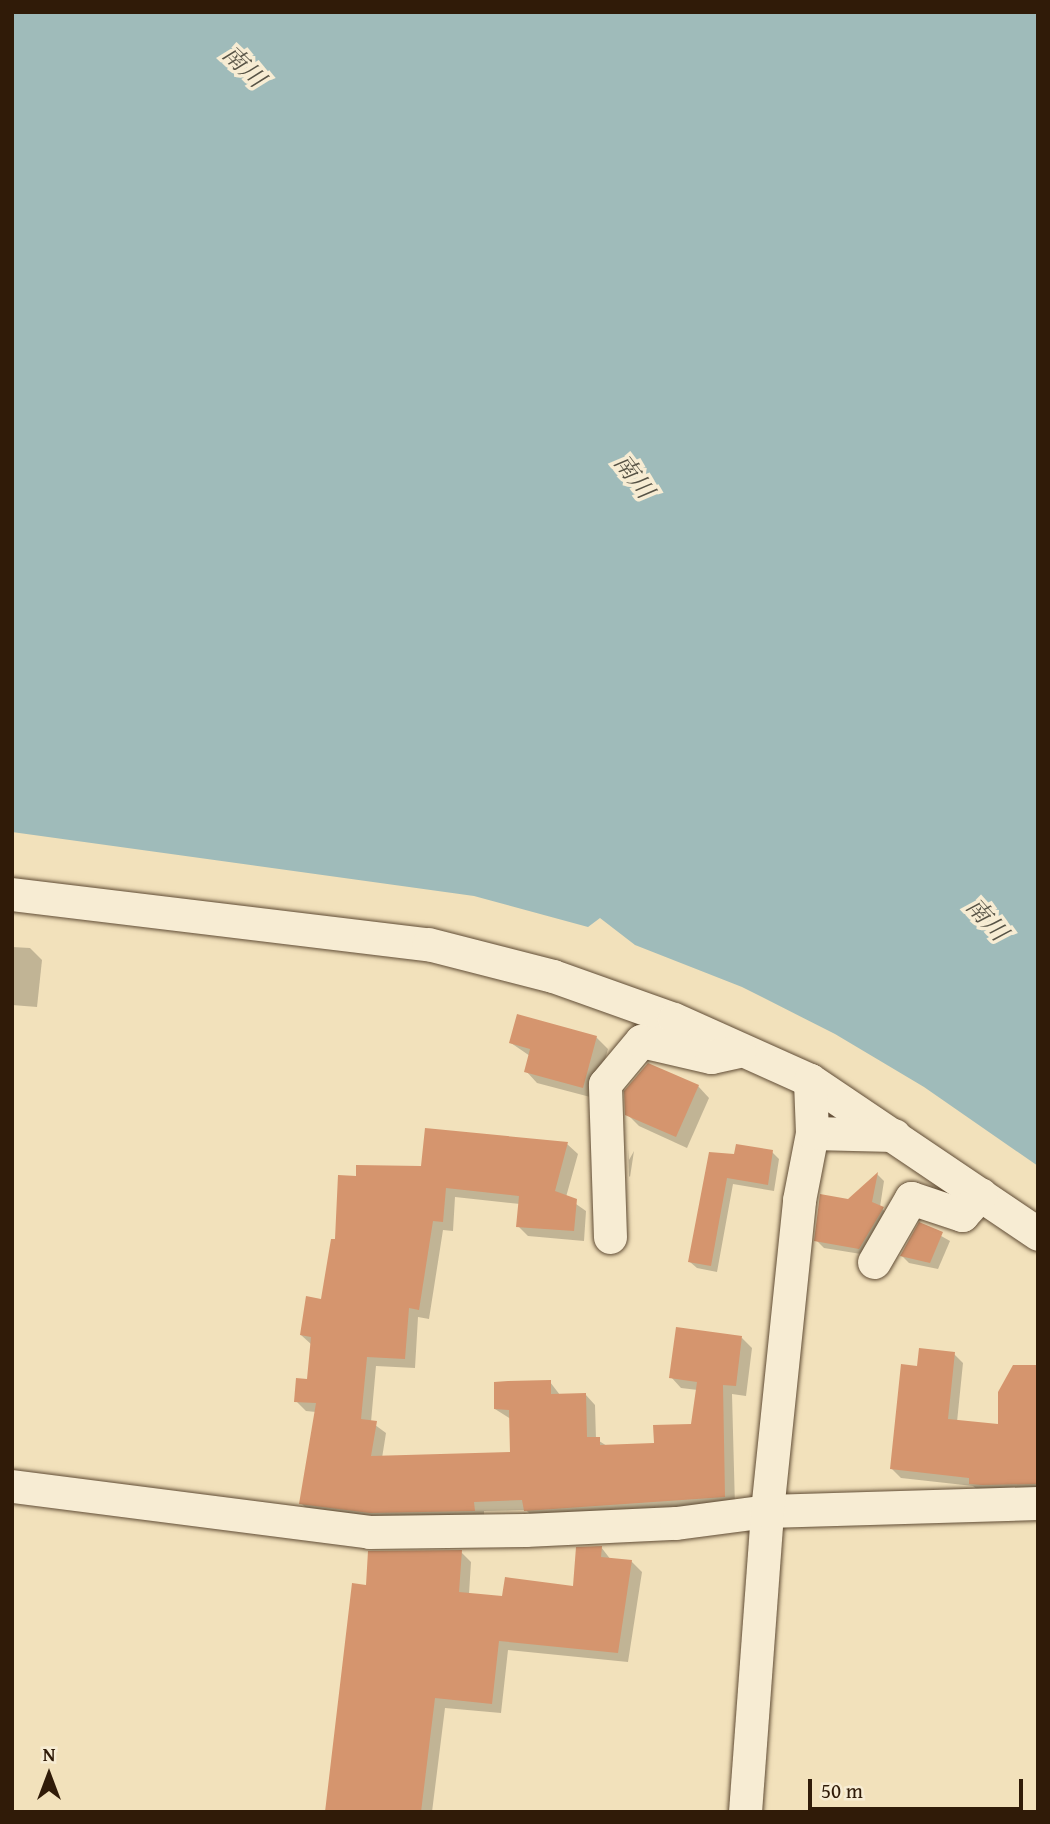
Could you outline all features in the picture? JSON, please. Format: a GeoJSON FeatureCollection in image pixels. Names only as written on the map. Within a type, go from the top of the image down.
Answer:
{"type":"FeatureCollection","features":[{"type":"Feature","properties":{"kind":"street"},"geometry":{"type":"LineString","coordinates":[[12,894],[463,951],[553,976],[745,1050],[810,1080],[897,1135],[1038,1234]]}},
{"type":"Feature","properties":{"kind":"street"},"geometry":{"type":"LineString","coordinates":[[610,1237],[605,1083],[641,1041],[711,1057],[745,1050]]}},
{"type":"Feature","properties":{"kind":"street"},"geometry":{"type":"LineString","coordinates":[[745,1812],[766,1511],[799,1200],[812,1133],[810,1080]]}},
{"type":"Feature","properties":{"kind":"street"},"geometry":{"type":"LineString","coordinates":[[812,1133],[897,1135]]}},
{"type":"Feature","properties":{"kind":"street"},"geometry":{"type":"LineString","coordinates":[[874,1262],[911,1198],[962,1215],[981,1194]]}},
{"type":"Feature","properties":{"kind":"street"},"geometry":{"type":"LineString","coordinates":[[12,1486],[369,1532],[676,1523],[766,1511],[1038,1503]]}},
{"type":"Feature","properties":{"kind":"water","name":"南川"},"geometry":{"type":"Polygon","coordinates":[[[12,12],[1038,12],[1038,1166],[924,1087],[835,1034],[742,987],[635,945],[600,918],[588,927],[474,896],[12,832],[12,12]]]}},
{"type":"Feature","properties":{"kind":"building"},"geometry":{"type":"Polygon","coordinates":[[[517,1014],[597,1036],[583,1088],[524,1072],[530,1049],[509,1043],[517,1014]]]}},
{"type":"Feature","properties":{"kind":"building"},"geometry":{"type":"Polygon","coordinates":[[[648,1063],[699,1085],[676,1137],[625,1115],[624,1091],[648,1063]]]}},
{"type":"Feature","properties":{"kind":"building"},"geometry":{"type":"Polygon","coordinates":[[[425,1128],[568,1142],[555,1191],[577,1199],[574,1231],[516,1227],[519,1196],[446,1188],[443,1222],[433,1221],[419,1310],[409,1308],[405,1359],[367,1357],[361,1419],[377,1421],[371,1456],[510,1452],[509,1410],[494,1409],[494,1382],[508,1381],[551,1380],[551,1394],[586,1393],[587,1437],[600,1437],[600,1445],[654,1443],[653,1425],[691,1424],[697,1382],[669,1378],[676,1327],[742,1336],[736,1386],[723,1385],[725,1497],[524,1511],[522,1500],[474,1502],[475,1511],[370,1513],[299,1504],[316,1403],[294,1402],[296,1378],[307,1379],[311,1337],[300,1335],[306,1296],[321,1299],[331,1239],[335,1239],[338,1175],[356,1176],[356,1165],[421,1166],[425,1128]]]}},
{"type":"Feature","properties":{"kind":"building"},"geometry":{"type":"Polygon","coordinates":[[[736,1144],[773,1150],[768,1185],[727,1178],[711,1266],[688,1262],[709,1152],[734,1154],[736,1144]]]}},
{"type":"Feature","properties":{"kind":"building"},"geometry":{"type":"Polygon","coordinates":[[[878,1172],[872,1202],[884,1207],[859,1249],[814,1241],[820,1194],[848,1199],[878,1172]]]}},
{"type":"Feature","properties":{"kind":"building"},"geometry":{"type":"Polygon","coordinates":[[[919,1222],[943,1232],[930,1263],[900,1256],[919,1222]]]}},
{"type":"Feature","properties":{"kind":"building"},"geometry":{"type":"Polygon","coordinates":[[[919,1348],[955,1352],[948,1419],[998,1424],[998,1392],[1013,1365],[1038,1365],[1038,1484],[969,1484],[969,1478],[890,1469],[901,1364],[917,1366],[919,1348]]]}},
{"type":"Feature","properties":{"kind":"building"},"geometry":{"type":"Polygon","coordinates":[[[602,1546],[601,1557],[632,1560],[618,1653],[499,1641],[492,1704],[435,1698],[421,1812],[325,1812],[352,1583],[366,1585],[368,1551],[462,1550],[459,1592],[502,1596],[505,1577],[573,1586],[576,1547],[602,1546]]]}}]}
